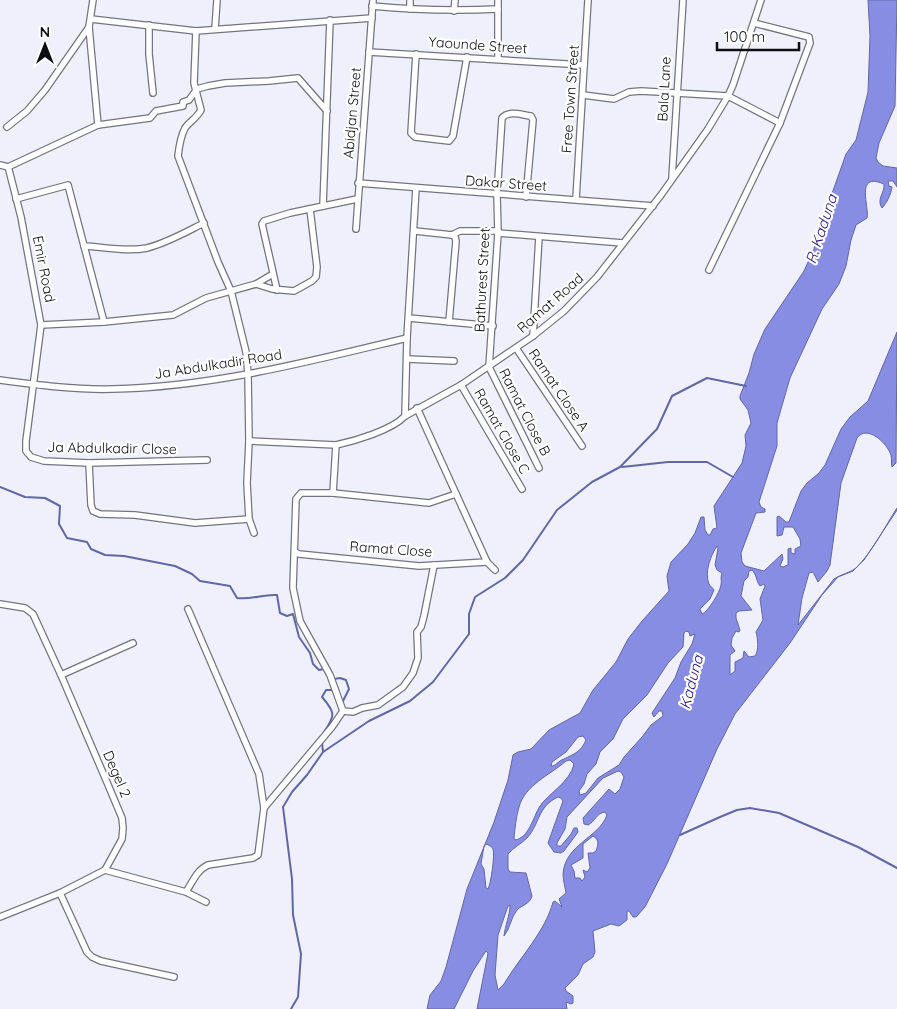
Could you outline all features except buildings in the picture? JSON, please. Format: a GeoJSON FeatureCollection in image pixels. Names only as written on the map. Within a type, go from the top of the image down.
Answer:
{"type":"FeatureCollection","features":[{"type":"Feature","properties":{"kind":"street"},"geometry":{"type":"LineString","coordinates":[[7,126],[27,111],[45,90],[89,26],[93,0]]}},
{"type":"Feature","properties":{"kind":"street"},"geometry":{"type":"LineString","coordinates":[[215,29],[217,0]]}},
{"type":"Feature","properties":{"kind":"street"},"geometry":{"type":"LineString","coordinates":[[410,0],[410,9]]}},
{"type":"Feature","properties":{"kind":"street"},"geometry":{"type":"LineString","coordinates":[[454,11],[455,0]]}},
{"type":"Feature","properties":{"kind":"street"},"geometry":{"type":"LineString","coordinates":[[498,0],[498,59]]}},
{"type":"Feature","properties":{"kind":"street","name":"Free Town Street"},"geometry":{"type":"LineString","coordinates":[[576,199],[588,0]]}},
{"type":"Feature","properties":{"kind":"street","name":"Bala Lane"},"geometry":{"type":"LineString","coordinates":[[672,180],[683,0]]}},
{"type":"Feature","properties":{"kind":"street","name":"Ramat Road"},"geometry":{"type":"LineString","coordinates":[[249,441],[336,445],[347,443],[394,426],[417,408],[461,385],[489,367],[564,311],[585,290],[653,206],[728,96],[762,0]]}},
{"type":"Feature","properties":{"kind":"street"},"geometry":{"type":"LineString","coordinates":[[372,3],[410,9],[454,11],[498,9]]}},
{"type":"Feature","properties":{"kind":"street","name":"Abidjan Street"},"geometry":{"type":"LineString","coordinates":[[356,229],[372,3]]}},
{"type":"Feature","properties":{"kind":"street"},"geometry":{"type":"LineString","coordinates":[[91,19],[196,31],[372,18]]}},
{"type":"Feature","properties":{"kind":"street"},"geometry":{"type":"LineString","coordinates":[[323,206],[330,20]]}},
{"type":"Feature","properties":{"kind":"street"},"geometry":{"type":"LineString","coordinates":[[709,270],[780,123],[810,39],[809,37],[754,23]]}},
{"type":"Feature","properties":{"kind":"street"},"geometry":{"type":"LineString","coordinates":[[149,25],[149,54],[153,93]]}},
{"type":"Feature","properties":{"kind":"street"},"geometry":{"type":"LineString","coordinates":[[89,26],[98,125]]}},
{"type":"Feature","properties":{"kind":"street"},"geometry":{"type":"LineString","coordinates":[[196,31],[193,74],[195,92],[202,110],[199,116],[186,128],[179,147],[178,156],[231,292],[246,352],[249,441],[246,483],[249,518],[254,533]]}},
{"type":"Feature","properties":{"kind":"street","name":"Yaounde Street"},"geometry":{"type":"LineString","coordinates":[[369,52],[584,65]]}},
{"type":"Feature","properties":{"kind":"street"},"geometry":{"type":"LineString","coordinates":[[416,54],[411,133],[415,137],[449,141],[451,140],[467,57]]}},
{"type":"Feature","properties":{"kind":"street"},"geometry":{"type":"LineString","coordinates":[[0,165],[8,167],[98,125],[150,118],[156,111],[183,106],[183,102],[189,100],[197,89],[224,83],[298,78],[327,111]]}},
{"type":"Feature","properties":{"kind":"street"},"geometry":{"type":"LineString","coordinates":[[583,96],[614,99],[629,92],[641,91],[728,96],[780,123]]}},
{"type":"Feature","properties":{"kind":"street","name":"Bathurest Street"},"geometry":{"type":"LineString","coordinates":[[489,367],[498,232],[497,195],[502,118],[505,114],[531,116],[533,120],[526,197]]}},
{"type":"Feature","properties":{"kind":"street","name":"Emir Road"},"geometry":{"type":"LineString","coordinates":[[8,167],[33,275],[41,325],[33,385]]}},
{"type":"Feature","properties":{"kind":"street","name":"Dakar Street"},"geometry":{"type":"LineString","coordinates":[[358,183],[653,206]]}},
{"type":"Feature","properties":{"kind":"street"},"geometry":{"type":"LineString","coordinates":[[16,199],[68,185],[91,266],[104,322]]}},
{"type":"Feature","properties":{"kind":"street"},"geometry":{"type":"LineString","coordinates":[[405,416],[407,338],[415,230],[416,188]]}},
{"type":"Feature","properties":{"kind":"street"},"geometry":{"type":"LineString","coordinates":[[277,290],[262,224],[264,221],[357,199]]}},
{"type":"Feature","properties":{"kind":"street"},"geometry":{"type":"LineString","coordinates":[[256,284],[277,290],[294,291],[312,282],[316,277],[317,267],[310,209]]}},
{"type":"Feature","properties":{"kind":"street"},"geometry":{"type":"LineString","coordinates":[[84,246],[145,248],[161,244],[204,223]]}},
{"type":"Feature","properties":{"kind":"street"},"geometry":{"type":"LineString","coordinates":[[415,230],[452,235],[460,231],[498,232],[623,243]]}},
{"type":"Feature","properties":{"kind":"street"},"geometry":{"type":"LineString","coordinates":[[449,322],[456,241],[452,235]]}},
{"type":"Feature","properties":{"kind":"street"},"geometry":{"type":"LineString","coordinates":[[533,336],[539,237]]}},
{"type":"Feature","properties":{"kind":"street"},"geometry":{"type":"LineString","coordinates":[[41,325],[104,322],[173,315],[206,298],[256,284],[273,274]]}},
{"type":"Feature","properties":{"kind":"street"},"geometry":{"type":"LineString","coordinates":[[409,318],[493,326]]}},
{"type":"Feature","properties":{"kind":"street","name":"Ja Abdulkadir Road"},"geometry":{"type":"LineString","coordinates":[[0,380],[33,385],[111,389],[144,388],[248,374],[407,338]]}},
{"type":"Feature","properties":{"kind":"street","name":"Ramat Close A"},"geometry":{"type":"LineString","coordinates":[[516,348],[582,446]]}},
{"type":"Feature","properties":{"kind":"street"},"geometry":{"type":"LineString","coordinates":[[407,359],[454,361]]}},
{"type":"Feature","properties":{"kind":"street","name":"Ramat Close B"},"geometry":{"type":"LineString","coordinates":[[489,367],[539,468]]}},
{"type":"Feature","properties":{"kind":"street","name":"Ja Abdulkadir Close"},"geometry":{"type":"LineString","coordinates":[[33,385],[26,442],[26,451],[31,457],[44,461],[89,463],[208,460]]}},
{"type":"Feature","properties":{"kind":"street","name":"Ramat Close C"},"geometry":{"type":"LineString","coordinates":[[461,385],[522,489]]}},
{"type":"Feature","properties":{"kind":"street"},"geometry":{"type":"LineString","coordinates":[[417,408],[486,562],[495,570]]}},
{"type":"Feature","properties":{"kind":"street"},"geometry":{"type":"LineString","coordinates":[[333,493],[336,445]]}},
{"type":"Feature","properties":{"kind":"street"},"geometry":{"type":"LineString","coordinates":[[89,463],[91,505],[93,511],[100,514],[136,515],[195,524],[249,518]]}},
{"type":"Feature","properties":{"kind":"street"},"geometry":{"type":"LineString","coordinates":[[343,711],[330,675],[300,621],[292,588],[296,499],[298,495],[301,493],[333,493],[429,503],[456,494]]}},
{"type":"Feature","properties":{"kind":"street","name":"Ramat Close"},"geometry":{"type":"LineString","coordinates":[[295,552],[299,554],[419,566],[486,562]]}},
{"type":"Feature","properties":{"kind":"street"},"geometry":{"type":"LineString","coordinates":[[343,711],[353,712],[378,705],[403,687],[413,673],[418,658],[417,632],[421,627],[424,616],[434,565]]}},
{"type":"Feature","properties":{"kind":"street","name":"Degel 2"},"geometry":{"type":"LineString","coordinates":[[0,604],[25,608],[33,614],[62,676],[122,818],[122,839],[105,870]]}},
{"type":"Feature","properties":{"kind":"street"},"geometry":{"type":"LineString","coordinates":[[186,892],[202,868],[208,865],[253,858],[258,855],[264,808],[259,774],[188,609]]}},
{"type":"Feature","properties":{"kind":"street"},"geometry":{"type":"LineString","coordinates":[[62,676],[133,643]]}},
{"type":"Feature","properties":{"kind":"street"},"geometry":{"type":"LineString","coordinates":[[264,808],[332,728],[343,711]]}},
{"type":"Feature","properties":{"kind":"street"},"geometry":{"type":"LineString","coordinates":[[0,917],[60,893],[105,870],[186,892],[206,902]]}},
{"type":"Feature","properties":{"kind":"street"},"geometry":{"type":"LineString","coordinates":[[60,893],[87,952],[92,957],[101,961],[174,977]]}},
{"type":"Feature","properties":{"kind":"water"},"geometry":{"type":"Polygon","coordinates":[[[868,0],[897,0],[895,106],[879,143],[876,158],[883,166],[897,168],[897,187],[893,181],[888,181],[889,186],[892,187],[890,195],[882,208],[880,199],[884,184],[875,181],[869,182],[866,186],[867,218],[856,225],[846,266],[839,284],[822,309],[790,378],[777,423],[777,446],[759,502],[761,507],[765,509],[765,512],[756,513],[741,553],[742,562],[745,566],[764,571],[782,554],[783,559],[780,566],[783,567],[788,565],[788,549],[791,548],[791,553],[795,554],[795,549],[801,546],[800,539],[793,527],[784,527],[782,535],[777,536],[777,517],[779,516],[786,522],[789,522],[801,491],[825,465],[841,429],[850,417],[868,401],[897,332],[896,463],[892,467],[889,450],[876,437],[866,433],[861,434],[857,438],[841,483],[830,565],[818,582],[813,572],[809,573],[802,598],[798,625],[834,579],[838,577],[822,595],[790,643],[735,714],[717,749],[667,864],[645,907],[636,917],[633,917],[627,911],[627,920],[619,926],[611,924],[593,931],[595,952],[593,957],[583,964],[578,975],[565,988],[573,996],[573,1003],[566,1002],[567,1009],[477,1009],[488,953],[486,951],[473,971],[454,1009],[427,1009],[430,995],[441,981],[446,967],[467,889],[484,847],[481,864],[484,869],[486,888],[488,889],[493,849],[487,844],[484,846],[508,780],[513,755],[531,749],[549,730],[580,713],[593,690],[616,662],[628,639],[669,591],[667,576],[671,562],[688,544],[695,533],[701,517],[704,517],[705,530],[708,535],[710,535],[713,529],[717,528],[714,506],[742,463],[746,446],[745,435],[751,423],[748,410],[740,396],[754,354],[765,329],[804,271],[814,249],[816,238],[828,216],[829,202],[846,154],[856,140],[868,92],[870,36],[868,0]],[[717,546],[713,554],[707,574],[709,584],[714,590],[710,599],[700,609],[702,614],[713,601],[721,585],[722,573],[717,570],[715,565],[717,546]],[[752,570],[749,571],[748,577],[744,581],[741,596],[752,610],[736,613],[740,630],[739,632],[736,631],[732,638],[731,645],[735,651],[730,655],[730,675],[735,671],[735,662],[743,658],[744,651],[749,657],[755,656],[757,651],[756,632],[763,620],[760,599],[765,586],[764,584],[760,586],[752,570]],[[686,631],[684,633],[683,647],[668,663],[647,695],[623,719],[613,739],[600,752],[596,764],[587,774],[584,784],[579,791],[580,795],[586,793],[598,778],[619,765],[651,725],[663,716],[662,711],[659,711],[654,717],[652,713],[675,678],[681,662],[692,644],[695,634],[690,636],[689,632],[686,631]],[[583,736],[578,737],[566,752],[552,762],[551,766],[579,750],[586,740],[583,736]],[[570,760],[532,786],[522,799],[516,819],[515,840],[524,835],[540,806],[564,782],[574,764],[570,760]],[[618,771],[603,778],[567,817],[565,829],[557,846],[561,846],[574,828],[577,828],[578,832],[564,851],[561,853],[554,852],[548,843],[563,801],[558,797],[551,801],[542,811],[527,838],[508,854],[508,869],[510,872],[526,873],[532,896],[530,901],[515,913],[504,936],[510,905],[508,906],[498,935],[495,975],[498,990],[538,934],[553,902],[555,901],[562,907],[559,899],[566,893],[563,874],[565,864],[576,848],[603,823],[607,815],[605,812],[602,813],[588,825],[584,824],[583,818],[609,789],[615,794],[620,789],[624,777],[618,771]],[[593,836],[583,844],[583,858],[571,865],[575,878],[580,878],[582,881],[585,877],[583,870],[587,872],[590,868],[588,853],[596,851],[598,843],[593,836]]]}},
{"type":"Feature","properties":{"kind":"water"},"geometry":{"type":"Polygon","coordinates":[[[897,508],[897,510],[881,534],[897,508]]]}},
{"type":"Feature","properties":{"kind":"waterway"},"geometry":{"type":"LineString","coordinates":[[291,1009],[298,997],[301,954],[293,915],[292,879],[283,807],[292,792],[323,752],[369,721],[410,701],[433,682],[469,634],[469,614],[475,597],[505,578],[523,560],[557,510],[592,482],[620,467],[657,429],[672,396],[707,378],[746,386]]}},
{"type":"Feature","properties":{"kind":"waterway"},"geometry":{"type":"LineString","coordinates":[[622,467],[668,462],[707,462],[733,477]]}},
{"type":"Feature","properties":{"kind":"waterway"},"geometry":{"type":"LineString","coordinates":[[0,487],[25,497],[45,498],[60,506],[59,524],[67,538],[87,542],[91,549],[105,555],[124,556],[175,566],[192,574],[200,581],[230,586],[237,598],[277,595],[280,613],[287,616],[293,614],[299,637],[310,653],[313,664],[319,670],[324,669]]}},
{"type":"Feature","properties":{"kind":"waterway"},"geometry":{"type":"LineString","coordinates":[[334,679],[346,680],[349,689],[343,701],[341,700]]}},
{"type":"Feature","properties":{"kind":"waterway"},"geometry":{"type":"LineString","coordinates":[[324,732],[331,721],[332,710],[322,697],[326,690],[332,690],[334,693]]}},
{"type":"Feature","properties":{"kind":"waterway"},"geometry":{"type":"LineString","coordinates":[[322,742],[323,752]]}},
{"type":"Feature","properties":{"kind":"waterway"},"geometry":{"type":"LineString","coordinates":[[680,835],[737,810],[750,808],[779,813],[858,847],[897,868]]}},
{"type":"Feature","properties":{"kind":"water label","name":"R. Kaduna"},"geometry":{"type":"Point","coordinates":[821,229]}},
{"type":"Feature","properties":{"kind":"water label","name":"Kaduna"},"geometry":{"type":"Point","coordinates":[691,682]}}]}
